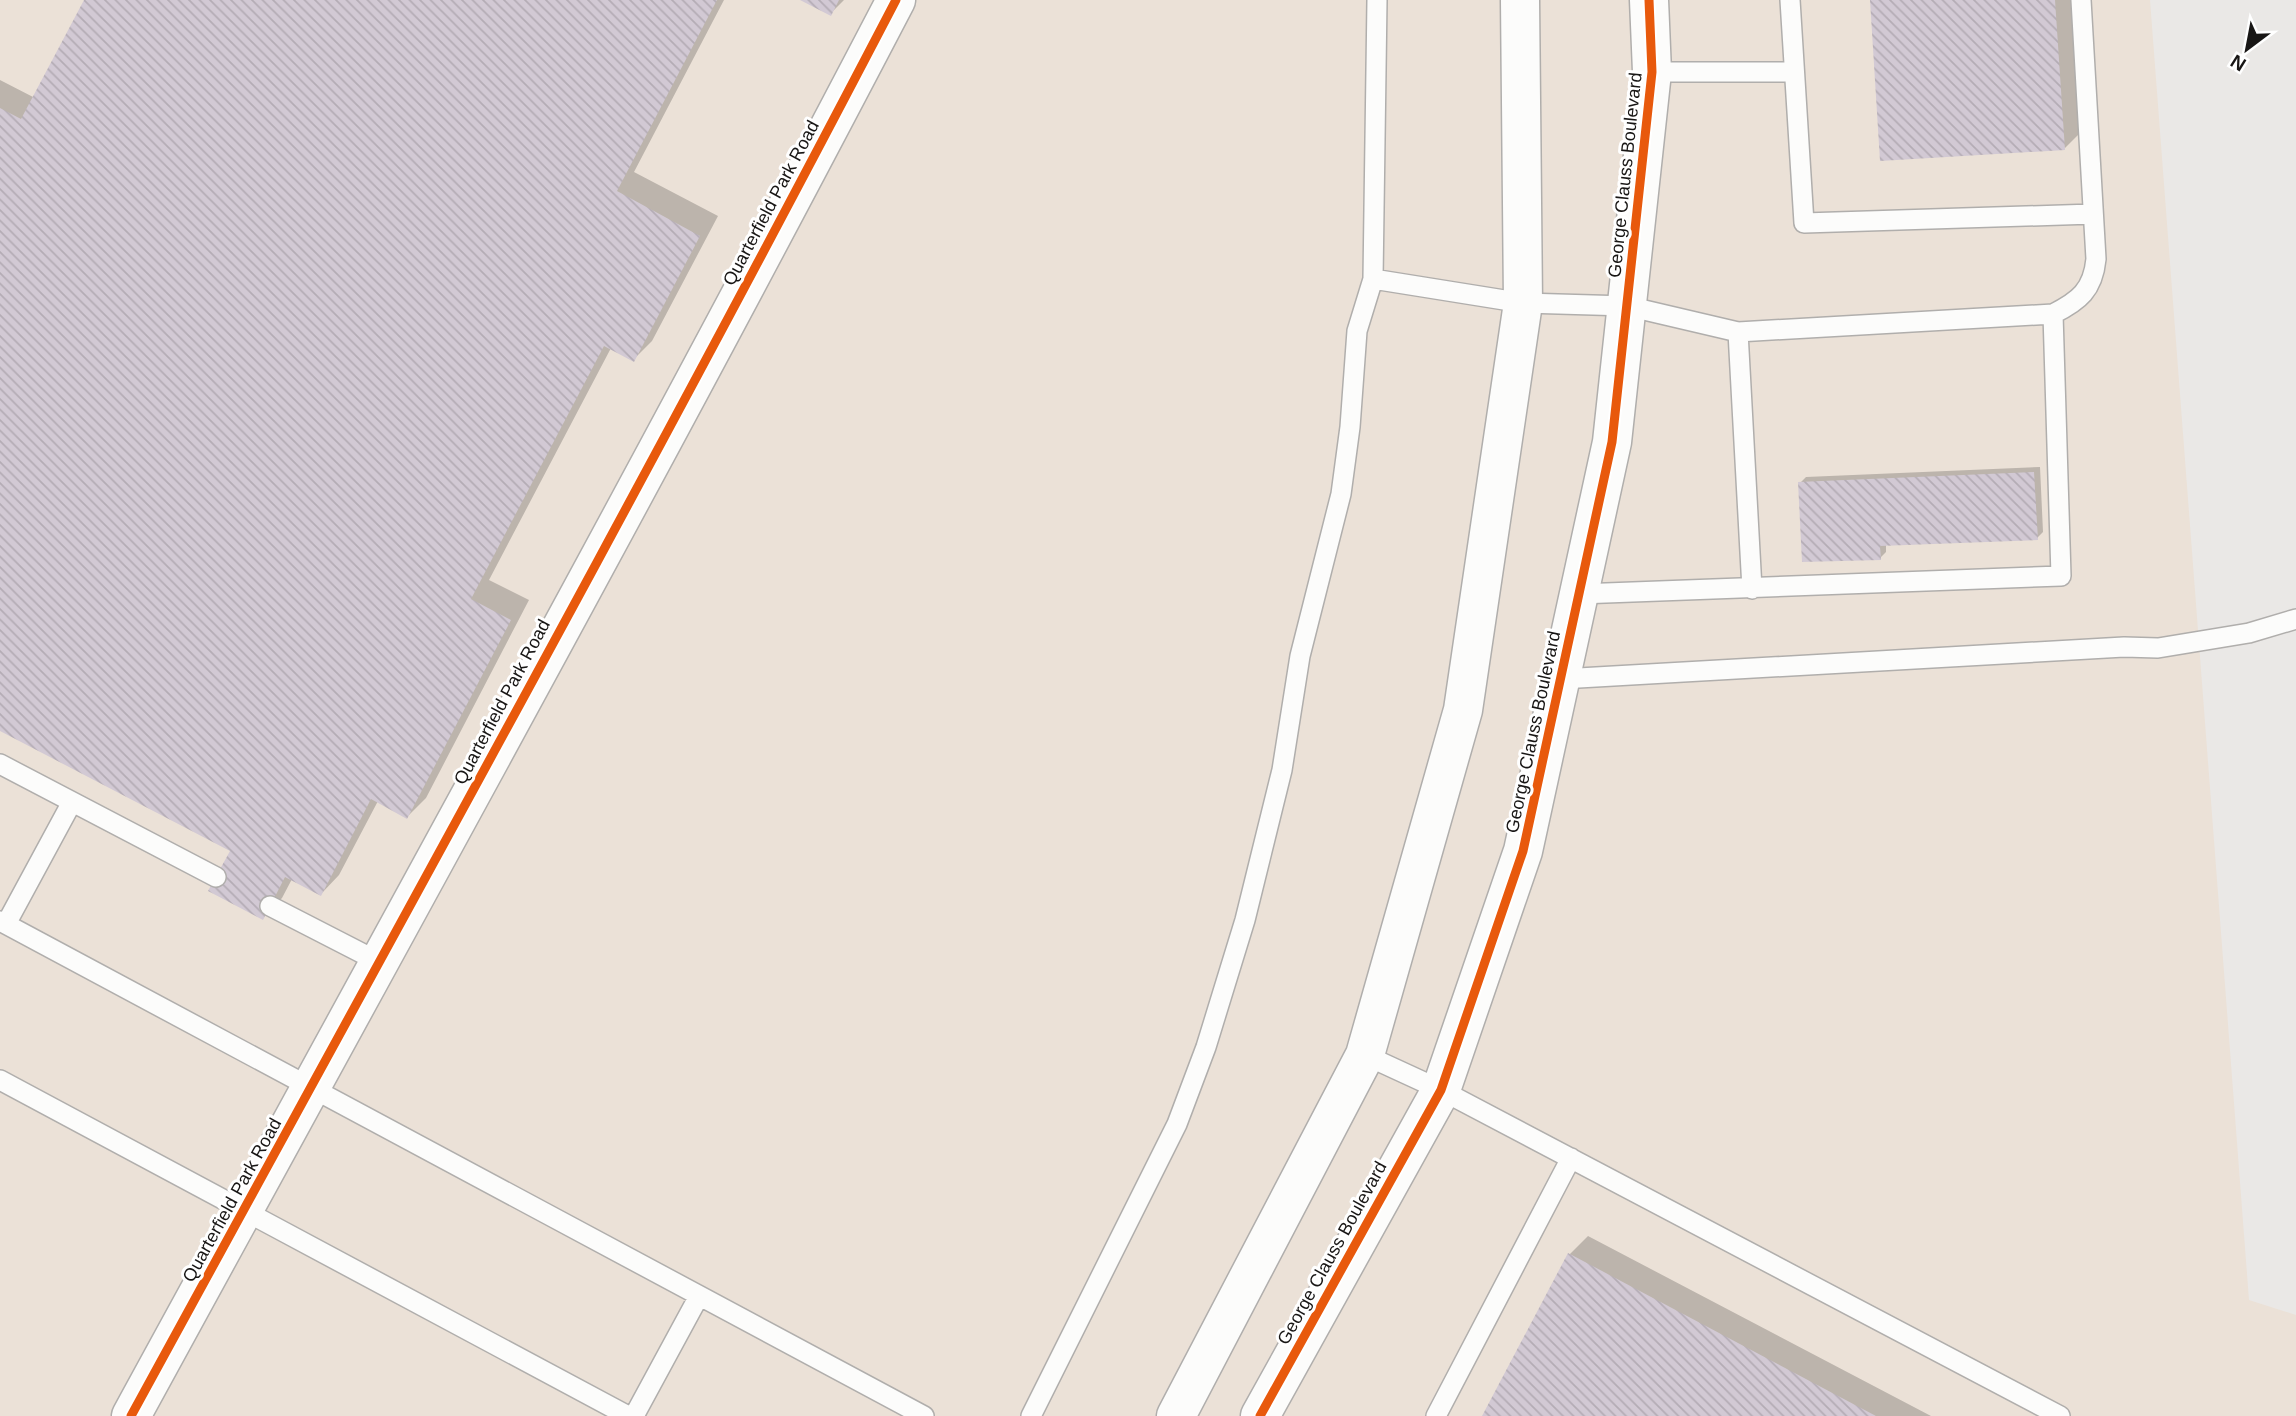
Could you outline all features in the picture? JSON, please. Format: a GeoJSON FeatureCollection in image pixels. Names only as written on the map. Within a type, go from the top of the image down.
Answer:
{"type":"FeatureCollection","features":[{"type":"Feature","properties":{"kind":"street","name":"Quarterfield Park Road"},"geometry":{"type":"LineString","coordinates":[[131,1416],[311,1089],[897,0]]}},
{"type":"Feature","properties":{"kind":"street"},"geometry":{"type":"LineString","coordinates":[[1176,1416],[1365,1055],[1463,710],[1523,303],[1520,0]]}},
{"type":"Feature","properties":{"kind":"street","name":"George Clauss Boulevard"},"geometry":{"type":"LineString","coordinates":[[1260,1416],[1441,1090],[1523,851],[1612,442],[1653,72],[1650,0]]}},
{"type":"Feature","properties":{"kind":"lane"},"geometry":{"type":"LineString","coordinates":[[1031,1416],[1177,1124],[1206,1047],[1245,920],[1282,770],[1300,656],[1340,495],[1350,427],[1357,331],[1373,279],[1377,0]]}},
{"type":"Feature","properties":{"kind":"lane"},"geometry":{"type":"LineString","coordinates":[[1790,0],[1804,223],[2093,214]]}},
{"type":"Feature","properties":{"kind":"lane"},"geometry":{"type":"LineString","coordinates":[[1373,279],[1523,303],[1627,306],[1738,332],[2053,314],[2085,293],[2094,275],[2081,0]]}},
{"type":"Feature","properties":{"kind":"lane"},"geometry":{"type":"LineString","coordinates":[[1653,72],[1794,72]]}},
{"type":"Feature","properties":{"kind":"lane"},"geometry":{"type":"LineString","coordinates":[[1579,594],[2061,576],[2053,314]]}},
{"type":"Feature","properties":{"kind":"lane"},"geometry":{"type":"LineString","coordinates":[[1738,332],[1752,589]]}},
{"type":"Feature","properties":{"kind":"lane"},"geometry":{"type":"LineString","coordinates":[[1561,679],[2110,648],[2158,648],[2249,633],[2296,619]]}},
{"type":"Feature","properties":{"kind":"lane"},"geometry":{"type":"LineString","coordinates":[[0,764],[216,877]]}},
{"type":"Feature","properties":{"kind":"lane"},"geometry":{"type":"LineString","coordinates":[[72,802],[3,923],[924,1416]]}},
{"type":"Feature","properties":{"kind":"lane"},"geometry":{"type":"LineString","coordinates":[[270,906],[379,962]]}},
{"type":"Feature","properties":{"kind":"lane"},"geometry":{"type":"LineString","coordinates":[[1365,1055],[1441,1090],[2060,1416]]}},
{"type":"Feature","properties":{"kind":"lane"},"geometry":{"type":"LineString","coordinates":[[0,1080],[628,1416]]}},
{"type":"Feature","properties":{"kind":"lane"},"geometry":{"type":"LineString","coordinates":[[1436,1416],[1571,1158]]}},
{"type":"Feature","properties":{"kind":"lane"},"geometry":{"type":"LineString","coordinates":[[634,1416],[699,1296]]}},
{"type":"Feature","properties":{"kind":"shaded area"},"geometry":{"type":"Polygon","coordinates":[[[0,0],[2150,0],[2249,1300],[2296,1315],[2296,1416],[0,1416],[0,0]]]}},
{"type":"Feature","properties":{"kind":"building"},"geometry":{"type":"Polygon","coordinates":[[[84,0],[717,0],[617,191],[700,236],[634,362],[604,346],[471,599],[511,620],[407,819],[371,799],[321,896],[285,877],[263,920],[208,891],[230,851],[0,731],[0,108],[21,119],[84,0]]]}},
{"type":"Feature","properties":{"kind":"building"},"geometry":{"type":"Polygon","coordinates":[[[800,0],[839,0],[831,16],[800,0]]]}},
{"type":"Feature","properties":{"kind":"building"},"geometry":{"type":"Polygon","coordinates":[[[1870,0],[2055,0],[2065,150],[1880,161],[1870,0]]]}},
{"type":"Feature","properties":{"kind":"building"},"geometry":{"type":"Polygon","coordinates":[[[2034,472],[2038,540],[1880,546],[1881,560],[1802,562],[1798,482],[2034,472]]]}},
{"type":"Feature","properties":{"kind":"building"},"geometry":{"type":"Polygon","coordinates":[[[1568,1253],[1876,1416],[1482,1416],[1568,1253]]]}},
{"type":"Feature","properties":{"kind":"cycle path"},"geometry":{"type":"LineString","coordinates":[[131,1416],[613,533],[896,0]]}},
{"type":"Feature","properties":{"kind":"cycle path"},"geometry":{"type":"LineString","coordinates":[[1260,1416],[1441,1090],[1523,851],[1612,442],[1652,72],[1649,0]]}}]}
